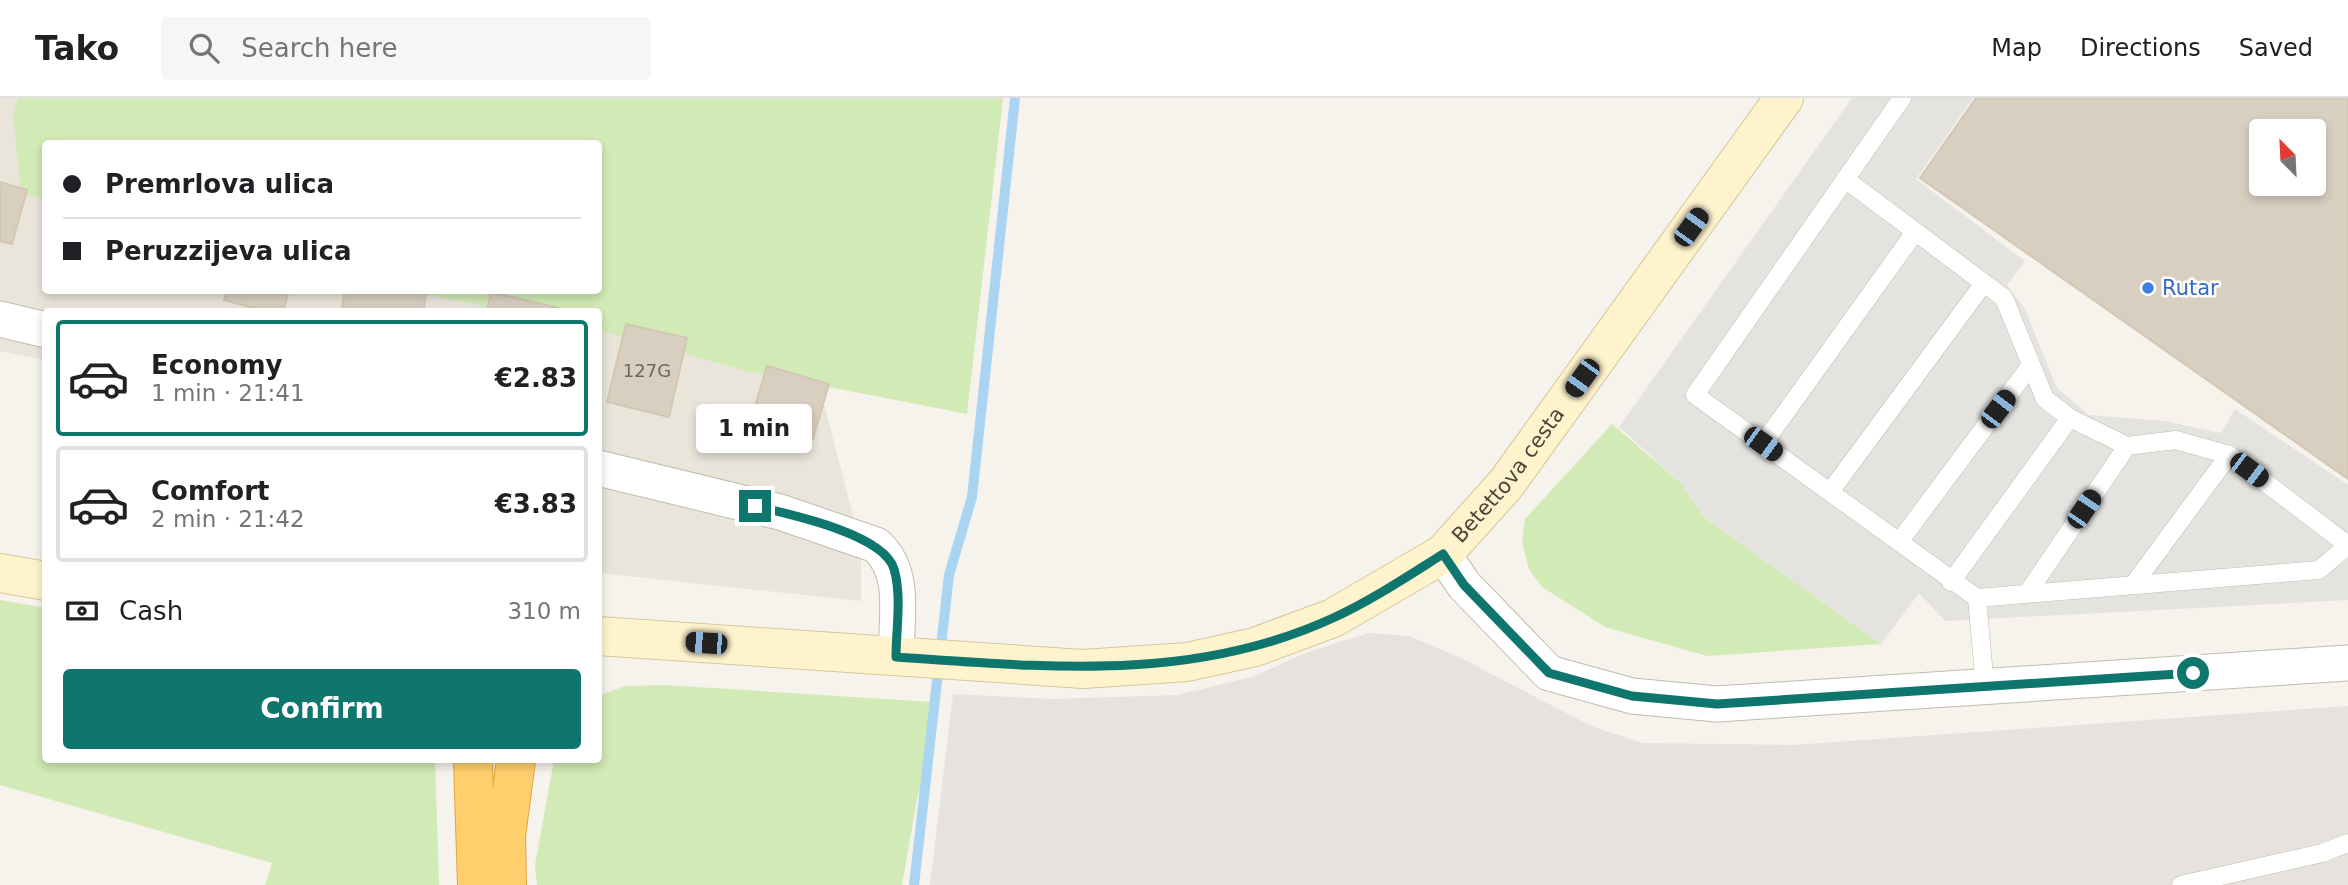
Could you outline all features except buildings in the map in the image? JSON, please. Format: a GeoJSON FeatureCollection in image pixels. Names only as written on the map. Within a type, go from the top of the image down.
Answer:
{"type":"FeatureCollection","features":[{"type":"Feature","properties":{"kind":"highway"},"geometry":{"type":"LineString","coordinates":[[473,763],[477,885]]}},
{"type":"Feature","properties":{"kind":"highway"},"geometry":{"type":"LineString","coordinates":[[507,885],[506,836],[516,763]]}},
{"type":"Feature","properties":{"kind":"street","name":"Betettova cesta"},"geometry":{"type":"LineString","coordinates":[[602,636],[1083,669],[1201,659],[1255,647],[1333,618],[1443,554],[1506,484],[1784,98]]}},
{"type":"Feature","properties":{"kind":"street"},"geometry":{"type":"LineString","coordinates":[[0,319],[42,329]]}},
{"type":"Feature","properties":{"kind":"street"},"geometry":{"type":"LineString","coordinates":[[602,469],[780,512],[876,545],[886,554],[896,576],[907,657]]}},
{"type":"Feature","properties":{"kind":"street"},"geometry":{"type":"LineString","coordinates":[[1443,554],[1464,585],[1549,673],[1632,696],[1717,704],[2348,663]]}},
{"type":"Feature","properties":{"kind":"street"},"geometry":{"type":"LineString","coordinates":[[0,573],[42,580]]}},
{"type":"Feature","properties":{"kind":"lane"},"geometry":{"type":"LineString","coordinates":[[1845,180],[2004,298],[2045,399],[2070,418],[2127,446],[2176,440],[2229,455],[2348,545],[2319,569],[1977,598],[1951,582],[1695,395],[1902,98]]}},
{"type":"Feature","properties":{"kind":"lane"},"geometry":{"type":"LineString","coordinates":[[1763,444],[1915,232]]}},
{"type":"Feature","properties":{"kind":"lane"},"geometry":{"type":"LineString","coordinates":[[1830,492],[1984,283]]}},
{"type":"Feature","properties":{"kind":"lane"},"geometry":{"type":"LineString","coordinates":[[1899,542],[2031,365]]}},
{"type":"Feature","properties":{"kind":"lane"},"geometry":{"type":"LineString","coordinates":[[1951,582],[2070,418]]}},
{"type":"Feature","properties":{"kind":"lane"},"geometry":{"type":"LineString","coordinates":[[2027,594],[2127,446]]}},
{"type":"Feature","properties":{"kind":"lane"},"geometry":{"type":"LineString","coordinates":[[2133,585],[2229,455]]}},
{"type":"Feature","properties":{"kind":"lane"},"geometry":{"type":"LineString","coordinates":[[1977,598],[1985,687]]}},
{"type":"Feature","properties":{"kind":"lane"},"geometry":{"type":"LineString","coordinates":[[2181,885],[2322,853],[2348,843]]}},
{"type":"Feature","properties":{"kind":"shaded area"},"geometry":{"type":"Polygon","coordinates":[[[0,98],[646,98],[753,131],[861,546],[861,601],[602,573],[602,308],[42,308],[42,359],[0,351],[0,98]]]}},
{"type":"Feature","properties":{"kind":"shaded area"},"geometry":{"type":"Polygon","coordinates":[[[1852,98],[1973,98],[1916,179],[2025,261],[2007,285],[2025,309],[2057,388],[2089,415],[2164,421],[2221,433],[2235,409],[2348,485],[2348,600],[1945,621],[1919,593],[1881,644],[1704,517],[1682,484],[1619,427],[1852,98]]]}},
{"type":"Feature","properties":{"kind":"shaded area"},"geometry":{"type":"Polygon","coordinates":[[[1368,633],[1409,636],[1463,659],[1591,726],[1643,743],[1793,745],[2348,706],[2348,885],[930,885],[953,694],[1052,699],[1177,695],[1252,677],[1308,652],[1368,633]]]}},
{"type":"Feature","properties":{"kind":"green space"},"geometry":{"type":"Polygon","coordinates":[[[18,98],[1003,98],[967,414],[747,371],[602,331],[602,308],[492,308],[424,294],[602,294],[602,140],[42,140],[42,198],[21,193],[13,114],[18,98]]]}},
{"type":"Feature","properties":{"kind":"green space"},"geometry":{"type":"Polygon","coordinates":[[[1612,424],[1682,484],[1704,517],[1881,644],[1707,656],[1605,627],[1542,587],[1529,569],[1522,543],[1525,519],[1612,424]]]}},
{"type":"Feature","properties":{"kind":"green space"},"geometry":{"type":"Polygon","coordinates":[[[0,600],[42,607],[42,763],[435,763],[439,885],[265,885],[272,863],[0,785],[0,600]]]}},
{"type":"Feature","properties":{"kind":"green space"},"geometry":{"type":"Polygon","coordinates":[[[665,685],[932,702],[931,752],[917,799],[902,885],[537,885],[535,865],[553,763],[602,763],[602,695],[625,686],[665,685]]]}},
{"type":"Feature","properties":{"kind":"waterway"},"geometry":{"type":"LineString","coordinates":[[914,885],[949,575],[972,497],[1015,98]]}},
{"type":"Feature","properties":{"kind":"place","name":"Rutar"},"geometry":{"type":"Point","coordinates":[2148,288]}},
{"type":"Feature","properties":{"kind":"route"},"geometry":{"type":"LineString","coordinates":[[755,506],[868,541],[886,554],[894,566],[896,576],[896,657],[1083,669],[1187,662],[1255,647],[1333,618],[1443,554],[1464,585],[1549,673],[1632,696],[1717,704],[2193,673]]}}]}
